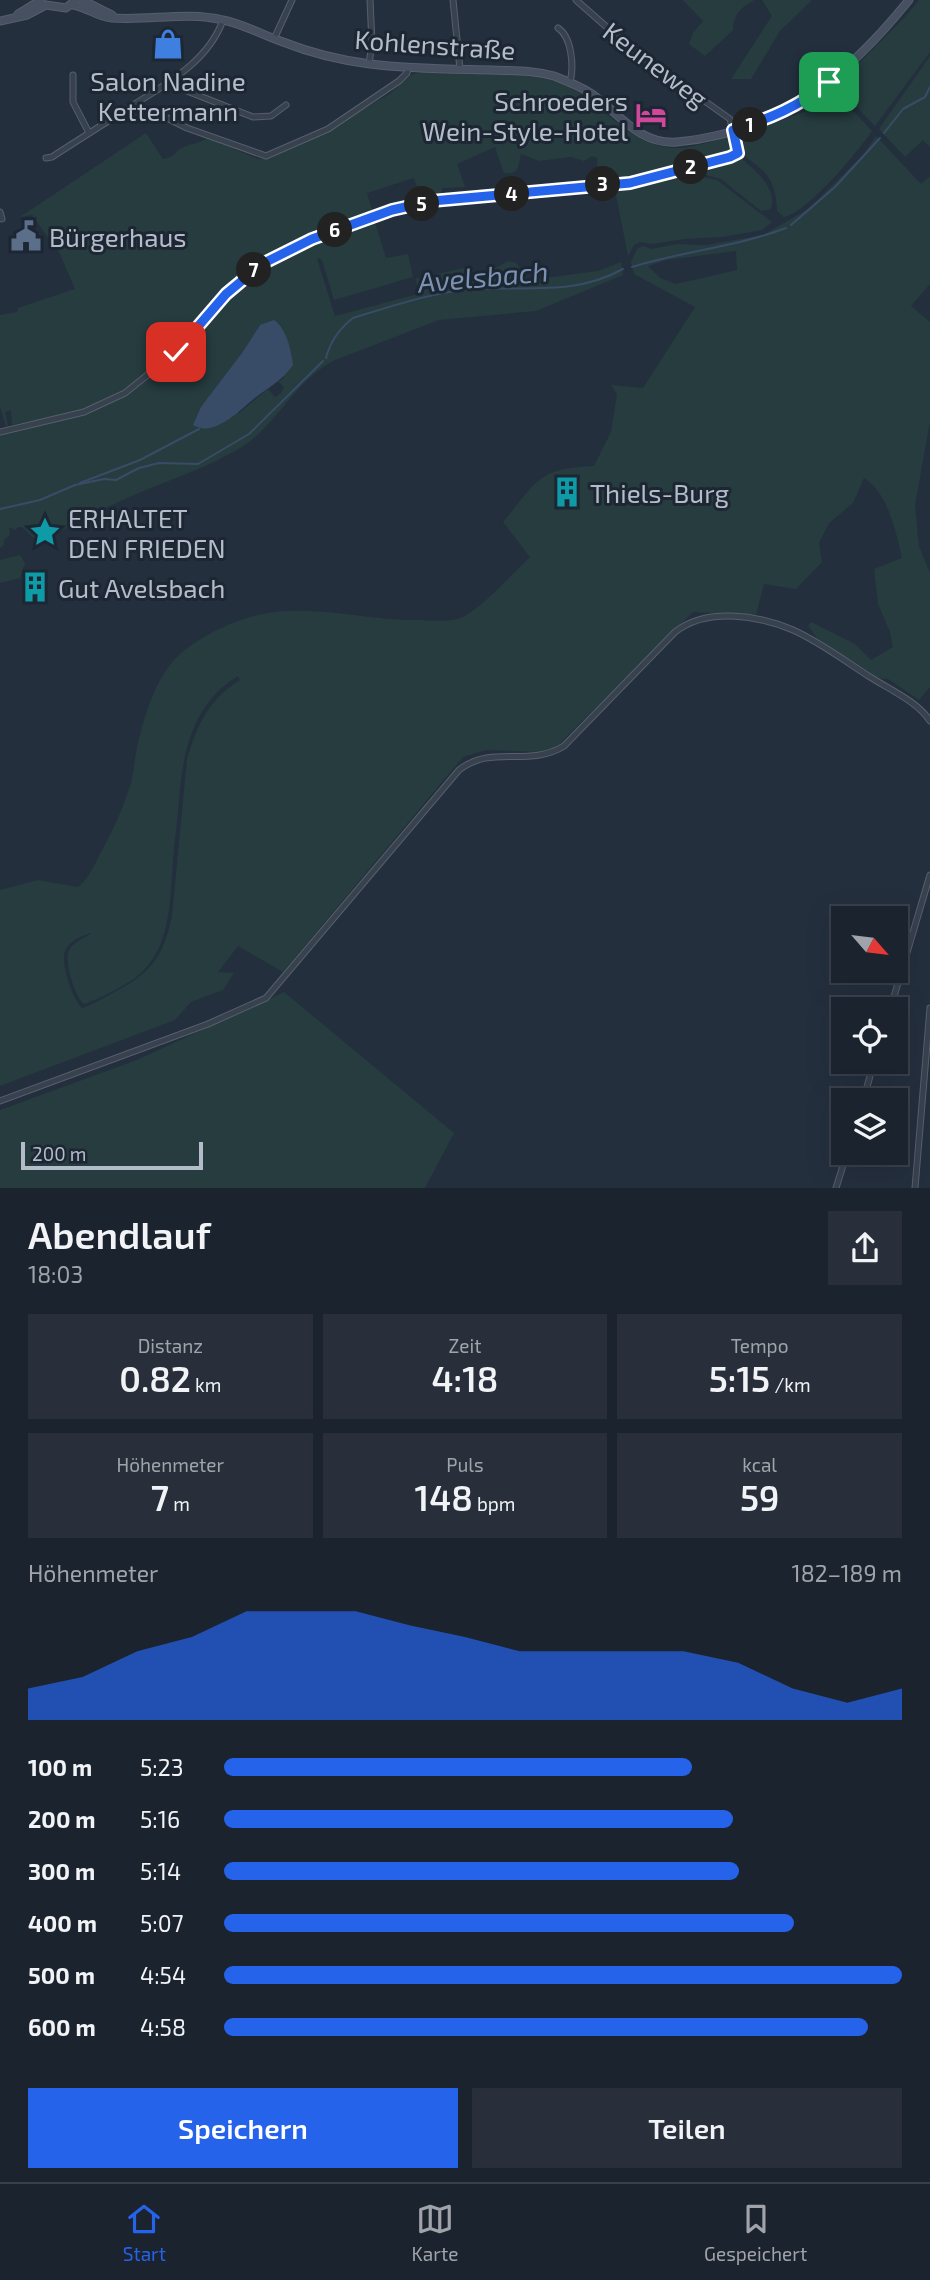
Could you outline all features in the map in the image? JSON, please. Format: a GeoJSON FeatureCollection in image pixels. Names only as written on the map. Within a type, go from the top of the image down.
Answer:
{"type":"FeatureCollection","features":[{"type":"Feature","properties":{"kind":"main road","name":"Kohlenstraße"},"geometry":{"type":"LineString","coordinates":[[12,18],[41,0]]}},
{"type":"Feature","properties":{"kind":"main road","name":"Kohlenstraße"},"geometry":{"type":"LineString","coordinates":[[82,0],[119,19]]}},
{"type":"Feature","properties":{"kind":"main road","name":"Kohlenstraße"},"geometry":{"type":"LineString","coordinates":[[0,21],[27,15],[49,3],[62,9],[74,2],[103,17],[119,19],[180,16],[223,20],[323,55],[369,64],[530,71],[570,82],[593,95],[639,134],[656,141],[678,141],[733,130],[774,117],[818,91],[864,50],[909,0]]}},
{"type":"Feature","properties":{"kind":"street"},"geometry":{"type":"LineString","coordinates":[[274,38],[292,0]]}},
{"type":"Feature","properties":{"kind":"street"},"geometry":{"type":"LineString","coordinates":[[369,64],[372,43],[370,0]]}},
{"type":"Feature","properties":{"kind":"street"},"geometry":{"type":"LineString","coordinates":[[453,0],[460,69]]}},
{"type":"Feature","properties":{"kind":"street","name":"Keuneweg"},"geometry":{"type":"LineString","coordinates":[[576,0],[634,51],[730,119],[733,130]]}},
{"type":"Feature","properties":{"kind":"street"},"geometry":{"type":"LineString","coordinates":[[46,158],[52,157],[178,77],[206,49],[219,31],[223,20]]}},
{"type":"Feature","properties":{"kind":"street"},"geometry":{"type":"LineString","coordinates":[[558,28],[564,32],[573,70],[570,82]]}},
{"type":"Feature","properties":{"kind":"street"},"geometry":{"type":"LineString","coordinates":[[167,118],[187,128],[266,156],[328,129],[399,81],[409,67]]}},
{"type":"Feature","properties":{"kind":"street"},"geometry":{"type":"LineString","coordinates":[[73,75],[73,102],[89,133]]}},
{"type":"Feature","properties":{"kind":"street"},"geometry":{"type":"LineString","coordinates":[[178,77],[187,91],[253,117],[271,116],[286,104]]}},
{"type":"Feature","properties":{"kind":"street"},"geometry":{"type":"LineString","coordinates":[[0,432],[84,412],[125,393],[176,352],[226,294],[249,274],[271,259],[312,239],[392,210],[432,201],[630,183],[736,155],[738,150],[733,130]]}},
{"type":"Feature","properties":{"kind":"street"},"geometry":{"type":"LineString","coordinates":[[0,1101],[208,1024],[266,998],[458,770],[468,762],[491,755],[539,757],[553,753],[564,746],[675,632],[691,622],[724,616],[759,620],[791,629],[908,701],[930,722]]}},
{"type":"Feature","properties":{"kind":"street"},"geometry":{"type":"LineString","coordinates":[[894,997],[930,875]]}},
{"type":"Feature","properties":{"kind":"street"},"geometry":{"type":"LineString","coordinates":[[915,1188],[930,1008]]}},
{"type":"Feature","properties":{"kind":"street"},"geometry":{"type":"LineString","coordinates":[[836,1188],[843,1165]]}},
{"type":"Feature","properties":{"kind":"green space"},"geometry":{"type":"Polygon","coordinates":[[[683,0],[754,0],[739,12],[733,30],[705,56],[689,44],[693,33],[703,21],[683,0]]]}},
{"type":"Feature","properties":{"kind":"green space"},"geometry":{"type":"Polygon","coordinates":[[[762,0],[812,0],[780,31],[751,79],[731,79],[772,16],[762,0]]]}},
{"type":"Feature","properties":{"kind":"green space"},"geometry":{"type":"Polygon","coordinates":[[[919,0],[930,0],[930,52],[875,126],[836,86],[919,0]]]}},
{"type":"Feature","properties":{"kind":"green space"},"geometry":{"type":"Polygon","coordinates":[[[930,56],[930,147],[923,140],[905,157],[879,129],[930,56]]]}},
{"type":"Feature","properties":{"kind":"green space"},"geometry":{"type":"Polygon","coordinates":[[[426,71],[507,73],[539,77],[572,88],[630,132],[661,146],[680,148],[727,138],[733,143],[734,149],[716,158],[630,179],[598,181],[597,158],[592,156],[584,161],[571,157],[539,161],[521,154],[516,171],[504,173],[495,147],[457,164],[465,187],[442,188],[442,194],[421,198],[414,178],[367,193],[373,213],[323,233],[327,237],[374,219],[386,258],[408,254],[413,277],[334,300],[322,260],[317,259],[335,316],[418,294],[416,279],[468,267],[472,277],[476,279],[508,261],[516,263],[529,280],[598,271],[621,262],[623,275],[536,311],[439,320],[335,360],[308,379],[254,438],[230,454],[114,504],[39,543],[22,527],[15,530],[9,527],[10,535],[0,548],[0,434],[88,412],[127,393],[165,363],[125,389],[82,410],[32,423],[30,421],[12,425],[11,410],[5,412],[6,427],[0,406],[0,315],[17,312],[18,308],[75,289],[60,254],[32,215],[20,217],[146,133],[163,159],[207,138],[264,159],[324,133],[391,93],[411,75],[426,71]],[[260,325],[242,353],[239,413],[268,389],[275,397],[281,393],[284,387],[278,382],[284,378],[260,325]]]}},
{"type":"Feature","properties":{"kind":"green space"},"geometry":{"type":"Polygon","coordinates":[[[833,89],[872,131],[845,166],[819,193],[806,205],[784,217],[777,211],[775,192],[769,178],[742,150],[741,135],[804,112],[833,89]]]}},
{"type":"Feature","properties":{"kind":"green space"},"geometry":{"type":"Polygon","coordinates":[[[876,136],[921,184],[930,176],[930,284],[911,306],[930,322],[930,421],[915,505],[919,546],[930,573],[930,687],[919,700],[888,679],[877,678],[817,638],[808,626],[811,622],[855,644],[871,660],[893,647],[890,632],[878,604],[874,569],[902,558],[894,525],[885,503],[864,478],[853,503],[829,523],[819,543],[822,562],[796,589],[764,584],[756,615],[693,612],[558,745],[543,752],[486,750],[463,757],[283,972],[238,946],[218,972],[234,973],[223,990],[191,1002],[175,1020],[0,1086],[0,890],[38,880],[78,887],[85,879],[109,837],[126,797],[148,707],[160,681],[176,658],[195,643],[225,626],[268,613],[304,611],[440,621],[458,619],[471,612],[530,557],[503,522],[532,487],[549,474],[594,466],[611,432],[617,394],[611,385],[643,388],[695,307],[634,274],[631,262],[637,249],[643,246],[652,249],[677,244],[706,245],[763,235],[808,209],[863,155],[876,136]],[[736,251],[666,260],[648,266],[660,278],[676,284],[737,270],[736,251]],[[238,676],[209,702],[191,735],[182,772],[169,913],[158,949],[144,970],[132,980],[84,1004],[74,987],[68,955],[73,945],[92,933],[73,941],[65,951],[64,963],[71,989],[82,1008],[124,987],[145,972],[153,964],[164,944],[172,916],[187,759],[195,735],[212,704],[240,680],[238,676]]]}},
{"type":"Feature","properties":{"kind":"green space"},"geometry":{"type":"Polygon","coordinates":[[[740,157],[768,186],[771,209],[761,211],[721,179],[692,171],[740,157]]]}},
{"type":"Feature","properties":{"kind":"green space"},"geometry":{"type":"Polygon","coordinates":[[[679,173],[717,180],[772,222],[762,230],[722,237],[653,244],[640,242],[634,245],[628,256],[617,191],[679,173]]]}},
{"type":"Feature","properties":{"kind":"green space"},"geometry":{"type":"Polygon","coordinates":[[[20,555],[25,563],[20,578],[0,583],[0,560],[20,555]]]}},
{"type":"Feature","properties":{"kind":"green space"},"geometry":{"type":"Polygon","coordinates":[[[284,992],[454,1133],[425,1188],[0,1188],[0,1110],[137,1060],[284,992]]]}},
{"type":"Feature","properties":{"kind":"water"},"geometry":{"type":"Polygon","coordinates":[[[274,320],[288,340],[293,365],[290,370],[220,425],[202,428],[193,425],[201,407],[260,325],[274,320]]]}},
{"type":"Feature","properties":{"kind":"waterway","name":"Avelsbach"},"geometry":{"type":"LineString","coordinates":[[884,133],[903,109],[925,97],[930,87]]}},
{"type":"Feature","properties":{"kind":"waterway","name":"Avelsbach"},"geometry":{"type":"LineString","coordinates":[[791,225],[835,187],[880,138]]}},
{"type":"Feature","properties":{"kind":"waterway","name":"Avelsbach"},"geometry":{"type":"LineString","coordinates":[[632,267],[748,240],[786,228]]}},
{"type":"Feature","properties":{"kind":"waterway","name":"Avelsbach"},"geometry":{"type":"LineString","coordinates":[[326,358],[336,336],[353,318],[398,304],[474,289],[568,286],[586,283],[623,269]]}},
{"type":"Feature","properties":{"kind":"waterway","name":"Avelsbach"},"geometry":{"type":"LineString","coordinates":[[75,485],[104,479],[116,480],[139,468],[159,463],[198,464],[249,434],[323,361]]}},
{"type":"Feature","properties":{"kind":"waterway","name":"Avelsbach"},"geometry":{"type":"LineString","coordinates":[[80,483],[140,460],[199,429]]}},
{"type":"Feature","properties":{"kind":"waterway","name":"Avelsbach"},"geometry":{"type":"LineString","coordinates":[[0,509],[40,500],[75,485]]}},
{"type":"Feature","properties":{"kind":"place","name":"Salon Nadine Kettermann"},"geometry":{"type":"Point","coordinates":[168,44]}},
{"type":"Feature","properties":{"kind":"place","name":"Schroeders Wein-Style-Hotel"},"geometry":{"type":"Point","coordinates":[651,115]}},
{"type":"Feature","properties":{"kind":"place","name":"Bürgerhaus"},"geometry":{"type":"Point","coordinates":[26,236]}},
{"type":"Feature","properties":{"kind":"place","name":"Thiels-Burg"},"geometry":{"type":"Point","coordinates":[567,492]}},
{"type":"Feature","properties":{"kind":"place","name":"ERHALTET DEN FRIEDEN"},"geometry":{"type":"Point","coordinates":[45,532]}},
{"type":"Feature","properties":{"kind":"place","name":"Gut Avelsbach"},"geometry":{"type":"Point","coordinates":[35,587]}},
{"type":"Feature","properties":{"kind":"route"},"geometry":{"type":"LineString","coordinates":[[176,352],[236,284],[262,264],[312,239],[392,210],[432,201],[606,184],[612,186],[730,157],[738,153],[733,130],[774,117],[794,107],[829,82]]}}]}
